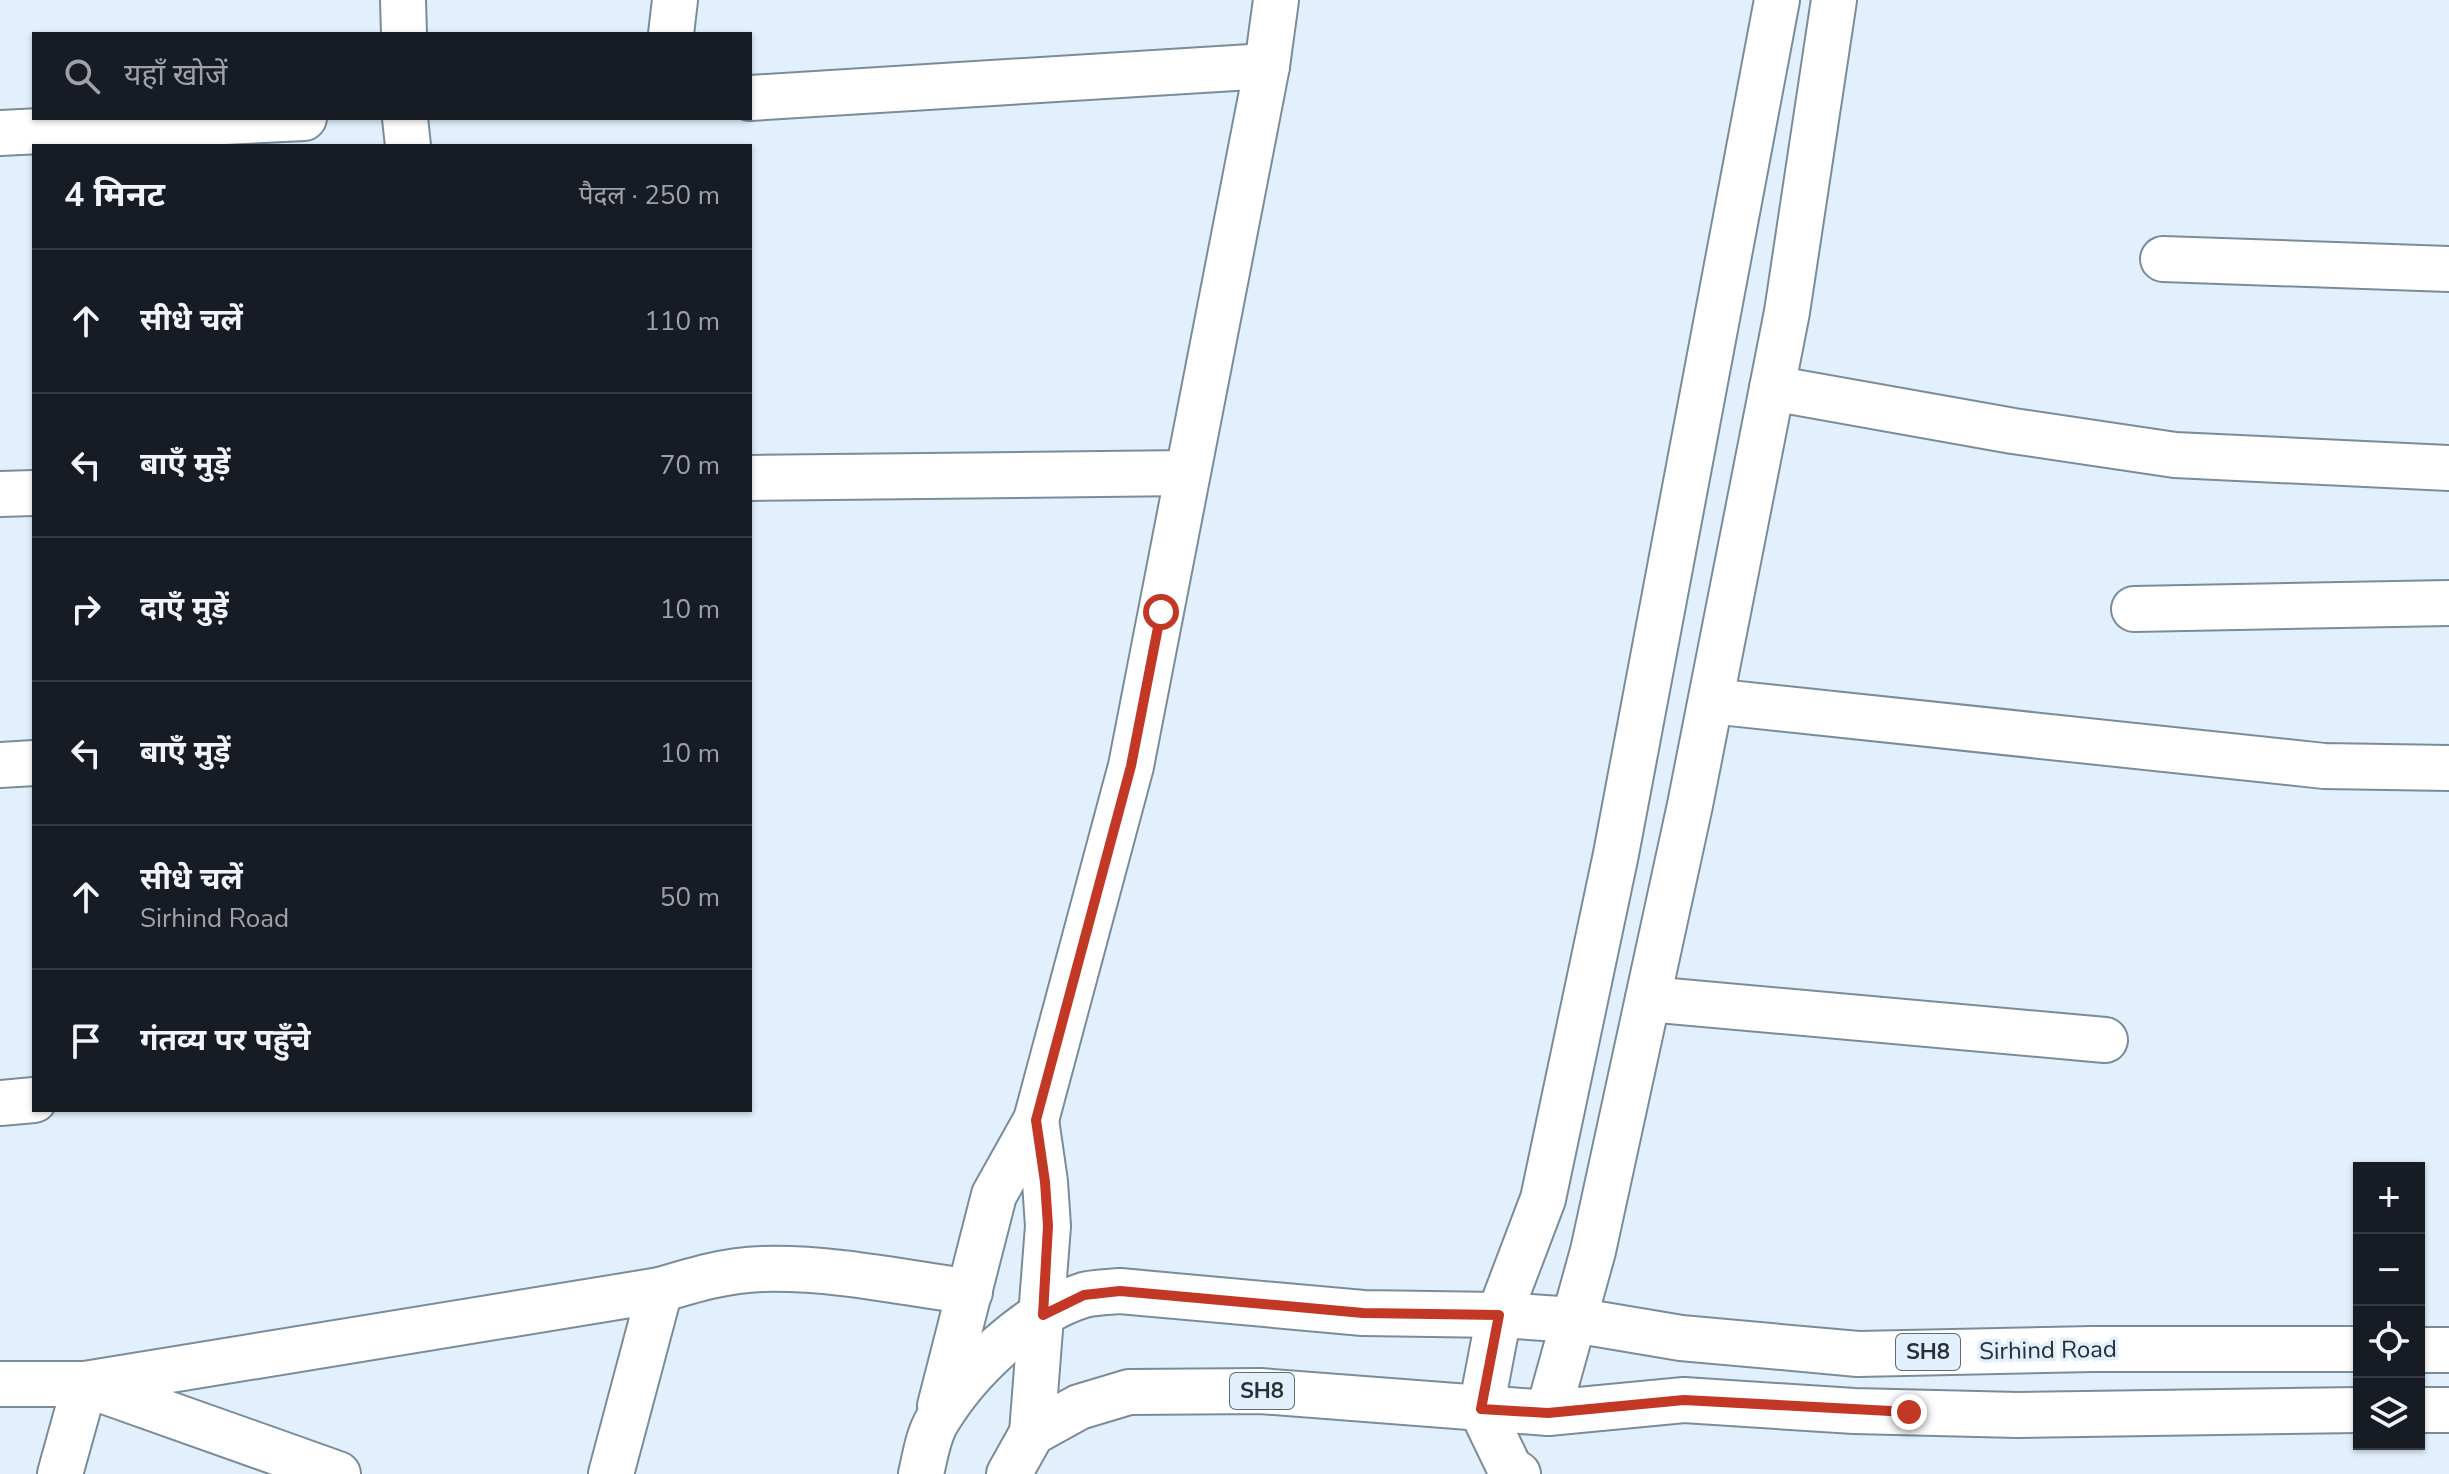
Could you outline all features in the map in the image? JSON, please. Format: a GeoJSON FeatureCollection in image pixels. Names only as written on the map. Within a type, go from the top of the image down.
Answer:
{"type":"FeatureCollection","features":[{"type":"Feature","properties":{"kind":"main road"},"geometry":{"type":"LineString","coordinates":[[403,0],[404,32]]}},
{"type":"Feature","properties":{"kind":"main road"},"geometry":{"type":"LineString","coordinates":[[671,32],[675,0]]}},
{"type":"Feature","properties":{"kind":"main road"},"geometry":{"type":"LineString","coordinates":[[935,1424],[994,1195],[1036,1120],[1131,766],[1267,66],[1276,0]]}},
{"type":"Feature","properties":{"kind":"main road"},"geometry":{"type":"LineString","coordinates":[[1514,1471],[1481,1409],[1499,1315],[1543,1199],[1616,854],[1777,0]]}},
{"type":"Feature","properties":{"kind":"main road"},"geometry":{"type":"LineString","coordinates":[[1514,1471],[1548,1413],[1593,1251],[1648,999],[1711,701],[1787,312],[1834,0]]}},
{"type":"Feature","properties":{"kind":"main road"},"geometry":{"type":"LineString","coordinates":[[752,98],[1267,66]]}},
{"type":"Feature","properties":{"kind":"main road"},"geometry":{"type":"LineString","coordinates":[[0,133],[263,120]]}},
{"type":"Feature","properties":{"kind":"main road"},"geometry":{"type":"LineString","coordinates":[[405,120],[408,144]]}},
{"type":"Feature","properties":{"kind":"main road"},"geometry":{"type":"LineString","coordinates":[[2163,259],[2449,269]]}},
{"type":"Feature","properties":{"kind":"main road"},"geometry":{"type":"LineString","coordinates":[[1772,388],[2013,431],[2175,455],[2449,468]]}},
{"type":"Feature","properties":{"kind":"main road"},"geometry":{"type":"LineString","coordinates":[[752,478],[1187,473]]}},
{"type":"Feature","properties":{"kind":"main road"},"geometry":{"type":"LineString","coordinates":[[0,494],[32,493]]}},
{"type":"Feature","properties":{"kind":"main road"},"geometry":{"type":"LineString","coordinates":[[2134,609],[2449,603]]}},
{"type":"Feature","properties":{"kind":"main road"},"geometry":{"type":"LineString","coordinates":[[1711,701],[2324,766],[2449,768]]}},
{"type":"Feature","properties":{"kind":"main road"},"geometry":{"type":"LineString","coordinates":[[0,765],[32,763]]}},
{"type":"Feature","properties":{"kind":"main road"},"geometry":{"type":"LineString","coordinates":[[1648,999],[2105,1040]]}},
{"type":"Feature","properties":{"kind":"main road"},"geometry":{"type":"LineString","coordinates":[[0,1103],[32,1100]]}},
{"type":"Feature","properties":{"kind":"main road"},"geometry":{"type":"LineString","coordinates":[[1009,1474],[1032,1433],[1043,1315],[1048,1226],[1036,1120]]}},
{"type":"Feature","properties":{"kind":"main road"},"geometry":{"type":"LineString","coordinates":[[0,1384],[85,1384],[660,1290],[713,1274],[760,1269],[808,1269],[970,1292]]}},
{"type":"Feature","properties":{"kind":"main road"},"geometry":{"type":"LineString","coordinates":[[611,1474],[660,1290]]}},
{"type":"Feature","properties":{"kind":"main road","name":"SH8"},"geometry":{"type":"LineString","coordinates":[[921,1474],[935,1424],[971,1374],[1000,1347],[1043,1315],[1084,1295],[1120,1291],[1363,1313],[1499,1315]]}},
{"type":"Feature","properties":{"kind":"main road","name":"Sirhind Road"},"geometry":{"type":"LineString","coordinates":[[1499,1315],[1574,1320],[1681,1338],[1858,1354],[2092,1349],[2353,1349]]}},
{"type":"Feature","properties":{"kind":"main road"},"geometry":{"type":"LineString","coordinates":[[2425,1350],[2449,1350]]}},
{"type":"Feature","properties":{"kind":"main road"},"geometry":{"type":"LineString","coordinates":[[60,1474],[85,1384]]}},
{"type":"Feature","properties":{"kind":"main road"},"geometry":{"type":"LineString","coordinates":[[85,1384],[338,1474]]}},
{"type":"Feature","properties":{"kind":"main road","name":"SH8"},"geometry":{"type":"LineString","coordinates":[[1032,1433],[1079,1407],[1129,1392],[1260,1391],[1548,1413],[1684,1400],[1854,1411],[2004,1414],[2353,1410]]}},
{"type":"Feature","properties":{"kind":"main road"},"geometry":{"type":"LineString","coordinates":[[2425,1410],[2449,1410]]}},
{"type":"Feature","properties":{"kind":"route"},"geometry":{"type":"LineString","coordinates":[[1161,612],[1131,766],[1036,1120],[1048,1226],[1043,1315],[1084,1295],[1120,1291],[1363,1313],[1499,1315],[1481,1409],[1548,1413],[1684,1400],[1909,1412]]}}]}
